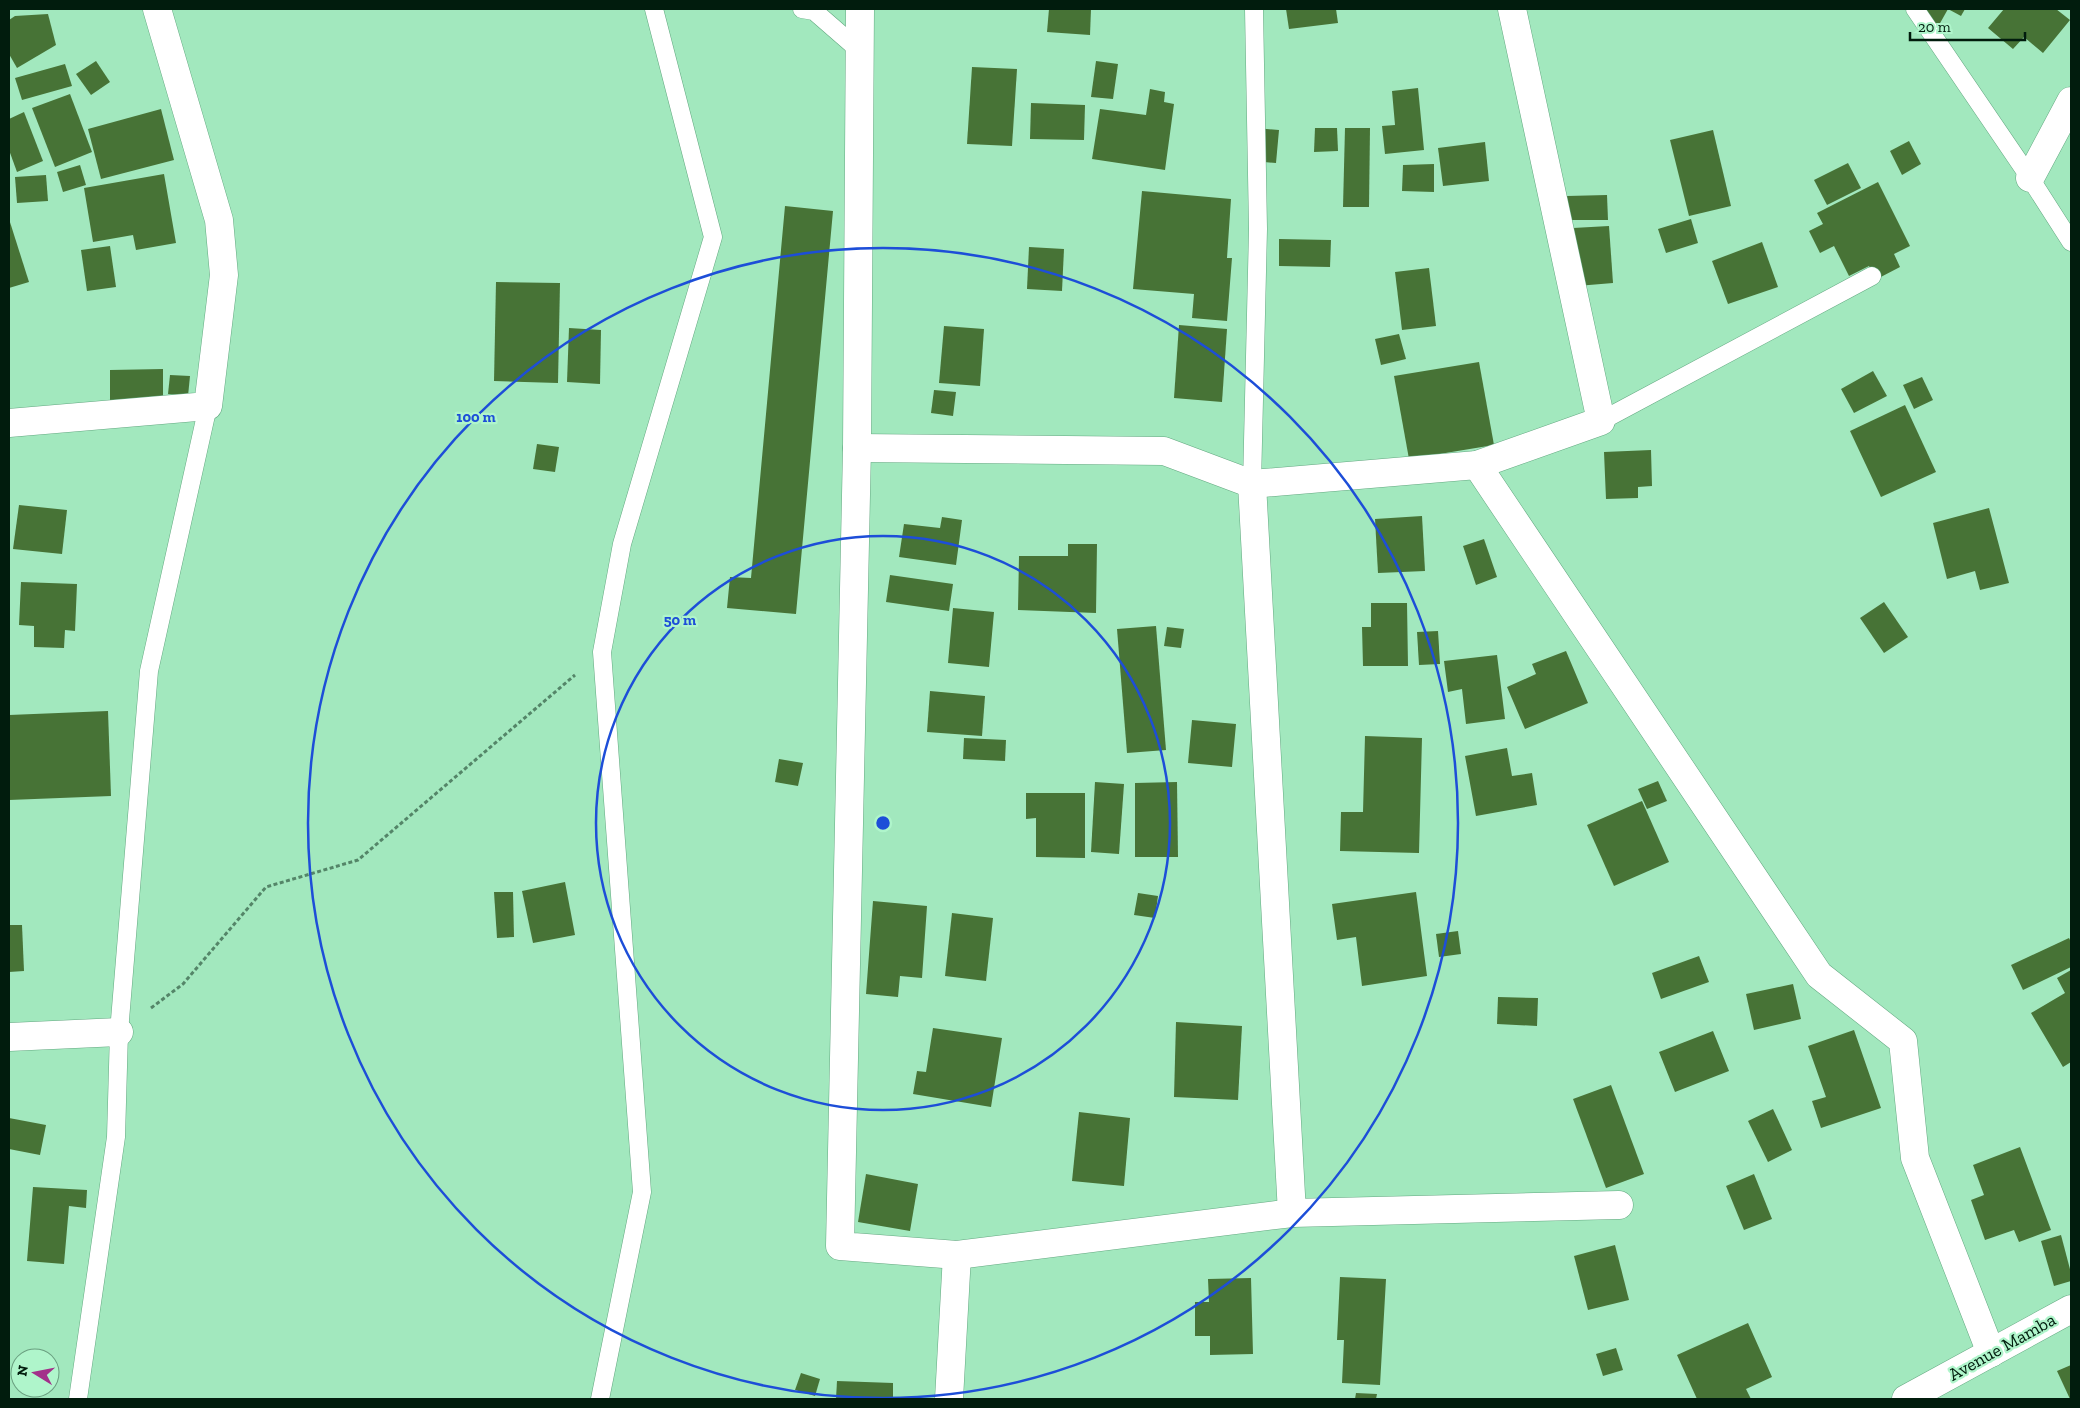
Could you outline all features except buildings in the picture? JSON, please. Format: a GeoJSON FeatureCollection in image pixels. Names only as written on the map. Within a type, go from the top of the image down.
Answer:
{"type":"FeatureCollection","features":[{"type":"Feature","properties":{"kind":"street"},"geometry":{"type":"LineString","coordinates":[[9,423],[208,406],[224,274],[219,220],[157,9]]}},
{"type":"Feature","properties":{"kind":"street"},"geometry":{"type":"LineString","coordinates":[[860,9],[858,448],[840,1246],[956,1255],[1292,1213],[1619,1205]]}},
{"type":"Feature","properties":{"kind":"street"},"geometry":{"type":"LineString","coordinates":[[858,448],[1164,451],[1252,484],[1477,465],[1601,421],[1512,9]]}},
{"type":"Feature","properties":{"kind":"street"},"geometry":{"type":"LineString","coordinates":[[2030,178],[2071,101]]}},
{"type":"Feature","properties":{"kind":"street"},"geometry":{"type":"LineString","coordinates":[[1477,465],[1819,975],[1903,1041],[1915,1158],[1991,1353]]}},
{"type":"Feature","properties":{"kind":"street"},"geometry":{"type":"LineString","coordinates":[[1252,484],[1292,1213]]}},
{"type":"Feature","properties":{"kind":"street"},"geometry":{"type":"LineString","coordinates":[[9,1037],[119,1032]]}},
{"type":"Feature","properties":{"kind":"street"},"geometry":{"type":"LineString","coordinates":[[949,1399],[956,1255]]}},
{"type":"Feature","properties":{"kind":"street","name":"Avenue Mamba"},"geometry":{"type":"LineString","coordinates":[[1906,1399],[1934,1393],[1991,1353],[2071,1309]]}},
{"type":"Feature","properties":{"kind":"lane"},"geometry":{"type":"LineString","coordinates":[[600,1399],[642,1192],[602,652],[622,544],[713,237],[654,9]]}},
{"type":"Feature","properties":{"kind":"lane"},"geometry":{"type":"LineString","coordinates":[[802,9],[814,12],[860,51]]}},
{"type":"Feature","properties":{"kind":"lane"},"geometry":{"type":"LineString","coordinates":[[1252,484],[1258,229],[1254,9]]}},
{"type":"Feature","properties":{"kind":"lane"},"geometry":{"type":"LineString","coordinates":[[1915,9],[2030,178],[2071,242]]}},
{"type":"Feature","properties":{"kind":"lane"},"geometry":{"type":"LineString","coordinates":[[1601,421],[1872,276]]}},
{"type":"Feature","properties":{"kind":"lane"},"geometry":{"type":"LineString","coordinates":[[78,1399],[116,1138],[119,1032],[149,671],[208,406]]}},
{"type":"Feature","properties":{"kind":"path"},"geometry":{"type":"LineString","coordinates":[[119,1032],[183,984],[266,887],[358,860],[602,652]]}}]}
